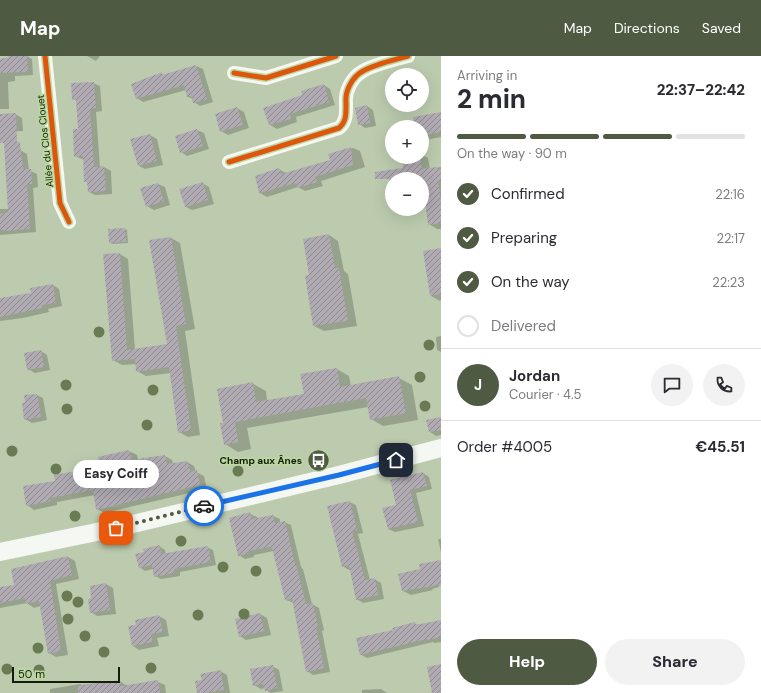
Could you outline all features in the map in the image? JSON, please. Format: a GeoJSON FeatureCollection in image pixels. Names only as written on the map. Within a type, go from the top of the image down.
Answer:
{"type":"FeatureCollection","features":[{"type":"Feature","properties":{"kind":"main road"},"geometry":{"type":"LineString","coordinates":[[0,552],[116,528],[339,475],[441,448]]}},
{"type":"Feature","properties":{"kind":"street","name":"Allée du Clos Clouet"},"geometry":{"type":"LineString","coordinates":[[45,56],[60,203],[69,222]]}},
{"type":"Feature","properties":{"kind":"street"},"geometry":{"type":"LineString","coordinates":[[234,73],[266,78],[336,56]]}},
{"type":"Feature","properties":{"kind":"street"},"geometry":{"type":"LineString","coordinates":[[229,162],[339,128],[344,123],[346,115],[345,97],[348,87],[362,71],[408,56]]}},
{"type":"Feature","properties":{"kind":"building"},"geometry":{"type":"Polygon","coordinates":[[[8,56],[27,56],[28,72],[0,73],[0,59],[9,57],[8,56]]]}},
{"type":"Feature","properties":{"kind":"building"},"geometry":{"type":"Polygon","coordinates":[[[196,65],[207,99],[193,103],[191,96],[187,97],[184,85],[136,99],[131,84],[162,72],[162,75],[196,65]]]}},
{"type":"Feature","properties":{"kind":"building"},"geometry":{"type":"Polygon","coordinates":[[[94,82],[96,108],[90,109],[94,167],[104,166],[106,191],[88,192],[87,182],[84,182],[83,156],[74,157],[73,129],[78,129],[76,100],[72,100],[71,83],[94,82]]]}},
{"type":"Feature","properties":{"kind":"building"},"geometry":{"type":"Polygon","coordinates":[[[324,84],[329,102],[290,114],[291,119],[269,125],[263,108],[302,95],[301,91],[324,84]]]}},
{"type":"Feature","properties":{"kind":"building"},"geometry":{"type":"Polygon","coordinates":[[[367,105],[370,123],[358,125],[355,108],[367,105]]]}},
{"type":"Feature","properties":{"kind":"building"},"geometry":{"type":"Polygon","coordinates":[[[237,107],[243,125],[220,132],[215,114],[237,107]]]}},
{"type":"Feature","properties":{"kind":"building"},"geometry":{"type":"Polygon","coordinates":[[[441,112],[441,132],[429,135],[429,120],[414,120],[413,117],[441,112]]]}},
{"type":"Feature","properties":{"kind":"building"},"geometry":{"type":"Polygon","coordinates":[[[16,113],[17,142],[20,142],[23,169],[31,169],[32,184],[27,184],[30,229],[4,231],[0,230],[0,214],[8,212],[4,143],[0,143],[0,114],[16,113]]]}},
{"type":"Feature","properties":{"kind":"building"},"geometry":{"type":"Polygon","coordinates":[[[197,129],[203,146],[180,153],[175,136],[197,129]]]}},
{"type":"Feature","properties":{"kind":"building"},"geometry":{"type":"Polygon","coordinates":[[[150,134],[157,161],[138,166],[130,139],[150,134]]]}},
{"type":"Feature","properties":{"kind":"building"},"geometry":{"type":"Polygon","coordinates":[[[351,147],[353,165],[315,177],[317,182],[298,188],[296,183],[259,193],[255,176],[279,168],[281,174],[330,160],[328,154],[351,147]]]}},
{"type":"Feature","properties":{"kind":"building"},"geometry":{"type":"Polygon","coordinates":[[[402,164],[421,164],[422,169],[437,167],[438,170],[441,169],[441,180],[438,181],[441,201],[441,223],[428,225],[427,216],[429,216],[429,172],[385,172],[385,179],[375,179],[375,172],[403,168],[402,164]]]}},
{"type":"Feature","properties":{"kind":"building"},"geometry":{"type":"Polygon","coordinates":[[[203,182],[208,200],[185,207],[179,189],[203,182]]]}},
{"type":"Feature","properties":{"kind":"building"},"geometry":{"type":"Polygon","coordinates":[[[158,183],[164,201],[146,207],[140,188],[158,183]]]}},
{"type":"Feature","properties":{"kind":"building"},"geometry":{"type":"Polygon","coordinates":[[[125,228],[126,242],[109,243],[108,229],[125,228]]]}},
{"type":"Feature","properties":{"kind":"building"},"geometry":{"type":"Polygon","coordinates":[[[329,234],[335,268],[339,268],[348,321],[313,326],[305,276],[309,275],[303,239],[329,234]]]}},
{"type":"Feature","properties":{"kind":"building"},"geometry":{"type":"Polygon","coordinates":[[[171,237],[186,324],[176,326],[191,430],[178,433],[169,367],[136,372],[135,359],[112,361],[103,254],[120,253],[127,350],[167,344],[149,240],[171,237]]]}},
{"type":"Feature","properties":{"kind":"building"},"geometry":{"type":"Polygon","coordinates":[[[441,248],[441,294],[430,296],[423,251],[441,248]]]}},
{"type":"Feature","properties":{"kind":"building"},"geometry":{"type":"Polygon","coordinates":[[[53,284],[56,303],[42,305],[42,308],[0,317],[0,298],[31,293],[30,288],[53,284]]]}},
{"type":"Feature","properties":{"kind":"building"},"geometry":{"type":"Polygon","coordinates":[[[41,350],[44,367],[27,370],[24,353],[41,350]]]}},
{"type":"Feature","properties":{"kind":"building"},"geometry":{"type":"Polygon","coordinates":[[[337,368],[340,387],[399,376],[406,413],[370,420],[366,398],[235,422],[238,442],[224,445],[220,423],[223,423],[217,389],[253,382],[256,402],[304,394],[300,374],[337,368]]]}},
{"type":"Feature","properties":{"kind":"building"},"geometry":{"type":"Polygon","coordinates":[[[37,394],[41,417],[24,420],[22,403],[25,402],[24,395],[37,394]]]}},
{"type":"Feature","properties":{"kind":"building"},"geometry":{"type":"Polygon","coordinates":[[[441,417],[441,430],[429,432],[426,420],[441,417]]]}},
{"type":"Feature","properties":{"kind":"building"},"geometry":{"type":"Polygon","coordinates":[[[129,450],[132,460],[165,455],[167,464],[187,461],[191,472],[197,470],[200,485],[96,510],[93,490],[50,498],[50,501],[26,506],[23,486],[55,481],[54,475],[88,469],[87,466],[99,464],[98,457],[129,450]]]}},
{"type":"Feature","properties":{"kind":"building"},"geometry":{"type":"Polygon","coordinates":[[[423,472],[427,486],[410,490],[418,522],[388,529],[382,508],[396,505],[390,480],[423,472]]]}},
{"type":"Feature","properties":{"kind":"building"},"geometry":{"type":"Polygon","coordinates":[[[350,501],[357,530],[352,531],[365,580],[375,578],[378,595],[356,600],[349,565],[342,567],[327,506],[350,501]]]}},
{"type":"Feature","properties":{"kind":"building"},"geometry":{"type":"Polygon","coordinates":[[[250,512],[252,519],[273,515],[275,523],[285,521],[306,604],[313,603],[324,668],[306,672],[292,599],[285,600],[272,548],[270,549],[270,547],[248,551],[248,554],[238,556],[229,518],[250,512]]]}},
{"type":"Feature","properties":{"kind":"building"},"geometry":{"type":"Polygon","coordinates":[[[160,545],[161,554],[208,546],[211,562],[174,569],[175,573],[154,577],[152,565],[139,568],[135,554],[144,552],[143,549],[160,545]]]}},
{"type":"Feature","properties":{"kind":"building"},"geometry":{"type":"Polygon","coordinates":[[[68,556],[72,575],[50,581],[61,651],[48,654],[39,601],[26,604],[25,598],[0,603],[0,587],[14,585],[11,569],[68,556]]]}},
{"type":"Feature","properties":{"kind":"building"},"geometry":{"type":"Polygon","coordinates":[[[441,560],[441,585],[402,591],[398,574],[420,569],[419,564],[441,560]]]}},
{"type":"Feature","properties":{"kind":"building"},"geometry":{"type":"Polygon","coordinates":[[[106,583],[110,610],[90,613],[88,599],[91,598],[90,586],[106,583]]]}},
{"type":"Feature","properties":{"kind":"building"},"geometry":{"type":"Polygon","coordinates":[[[260,613],[264,631],[239,637],[235,619],[260,613]]]}},
{"type":"Feature","properties":{"kind":"building"},"geometry":{"type":"Polygon","coordinates":[[[159,615],[163,632],[151,634],[153,642],[132,646],[128,626],[136,625],[135,620],[159,615]]]}},
{"type":"Feature","properties":{"kind":"building"},"geometry":{"type":"Polygon","coordinates":[[[441,620],[441,637],[360,655],[356,638],[393,630],[392,628],[415,622],[416,625],[441,620]]]}},
{"type":"Feature","properties":{"kind":"building"},"geometry":{"type":"Polygon","coordinates":[[[441,664],[441,693],[432,693],[427,667],[441,664]]]}},
{"type":"Feature","properties":{"kind":"building"},"geometry":{"type":"Polygon","coordinates":[[[273,665],[277,688],[265,691],[263,684],[253,686],[250,669],[273,665]]]}},
{"type":"Feature","properties":{"kind":"building"},"geometry":{"type":"Polygon","coordinates":[[[221,670],[224,690],[197,693],[195,681],[202,680],[200,674],[221,670]]]}},
{"type":"Feature","properties":{"kind":"building"},"geometry":{"type":"Polygon","coordinates":[[[120,680],[121,686],[158,680],[160,693],[78,693],[78,686],[120,680]]]}},
{"type":"Feature","properties":{"kind":"cycle path"},"geometry":{"type":"LineString","coordinates":[[45,56],[60,203],[69,222]]}},
{"type":"Feature","properties":{"kind":"cycle path"},"geometry":{"type":"LineString","coordinates":[[234,73],[266,78],[336,56]]}},
{"type":"Feature","properties":{"kind":"cycle path"},"geometry":{"type":"LineString","coordinates":[[229,162],[339,128],[346,116],[346,98],[348,89],[356,77],[363,71],[373,66],[408,56]]}},
{"type":"Feature","properties":{"kind":"way so far"},"geometry":{"type":"LineString","coordinates":[[116,528],[204,506]]}},
{"type":"Feature","properties":{"kind":"place","name":"Champ aux Ânes"},"geometry":{"type":"Point","coordinates":[318,460]}},
{"type":"Feature","properties":{"kind":"place","name":"Easy Coiff"},"geometry":{"type":"Point","coordinates":[116,528]}},
{"type":"Feature","properties":{"kind":"route"},"geometry":{"type":"LineString","coordinates":[[204,506],[339,475],[396,460]]}}]}
